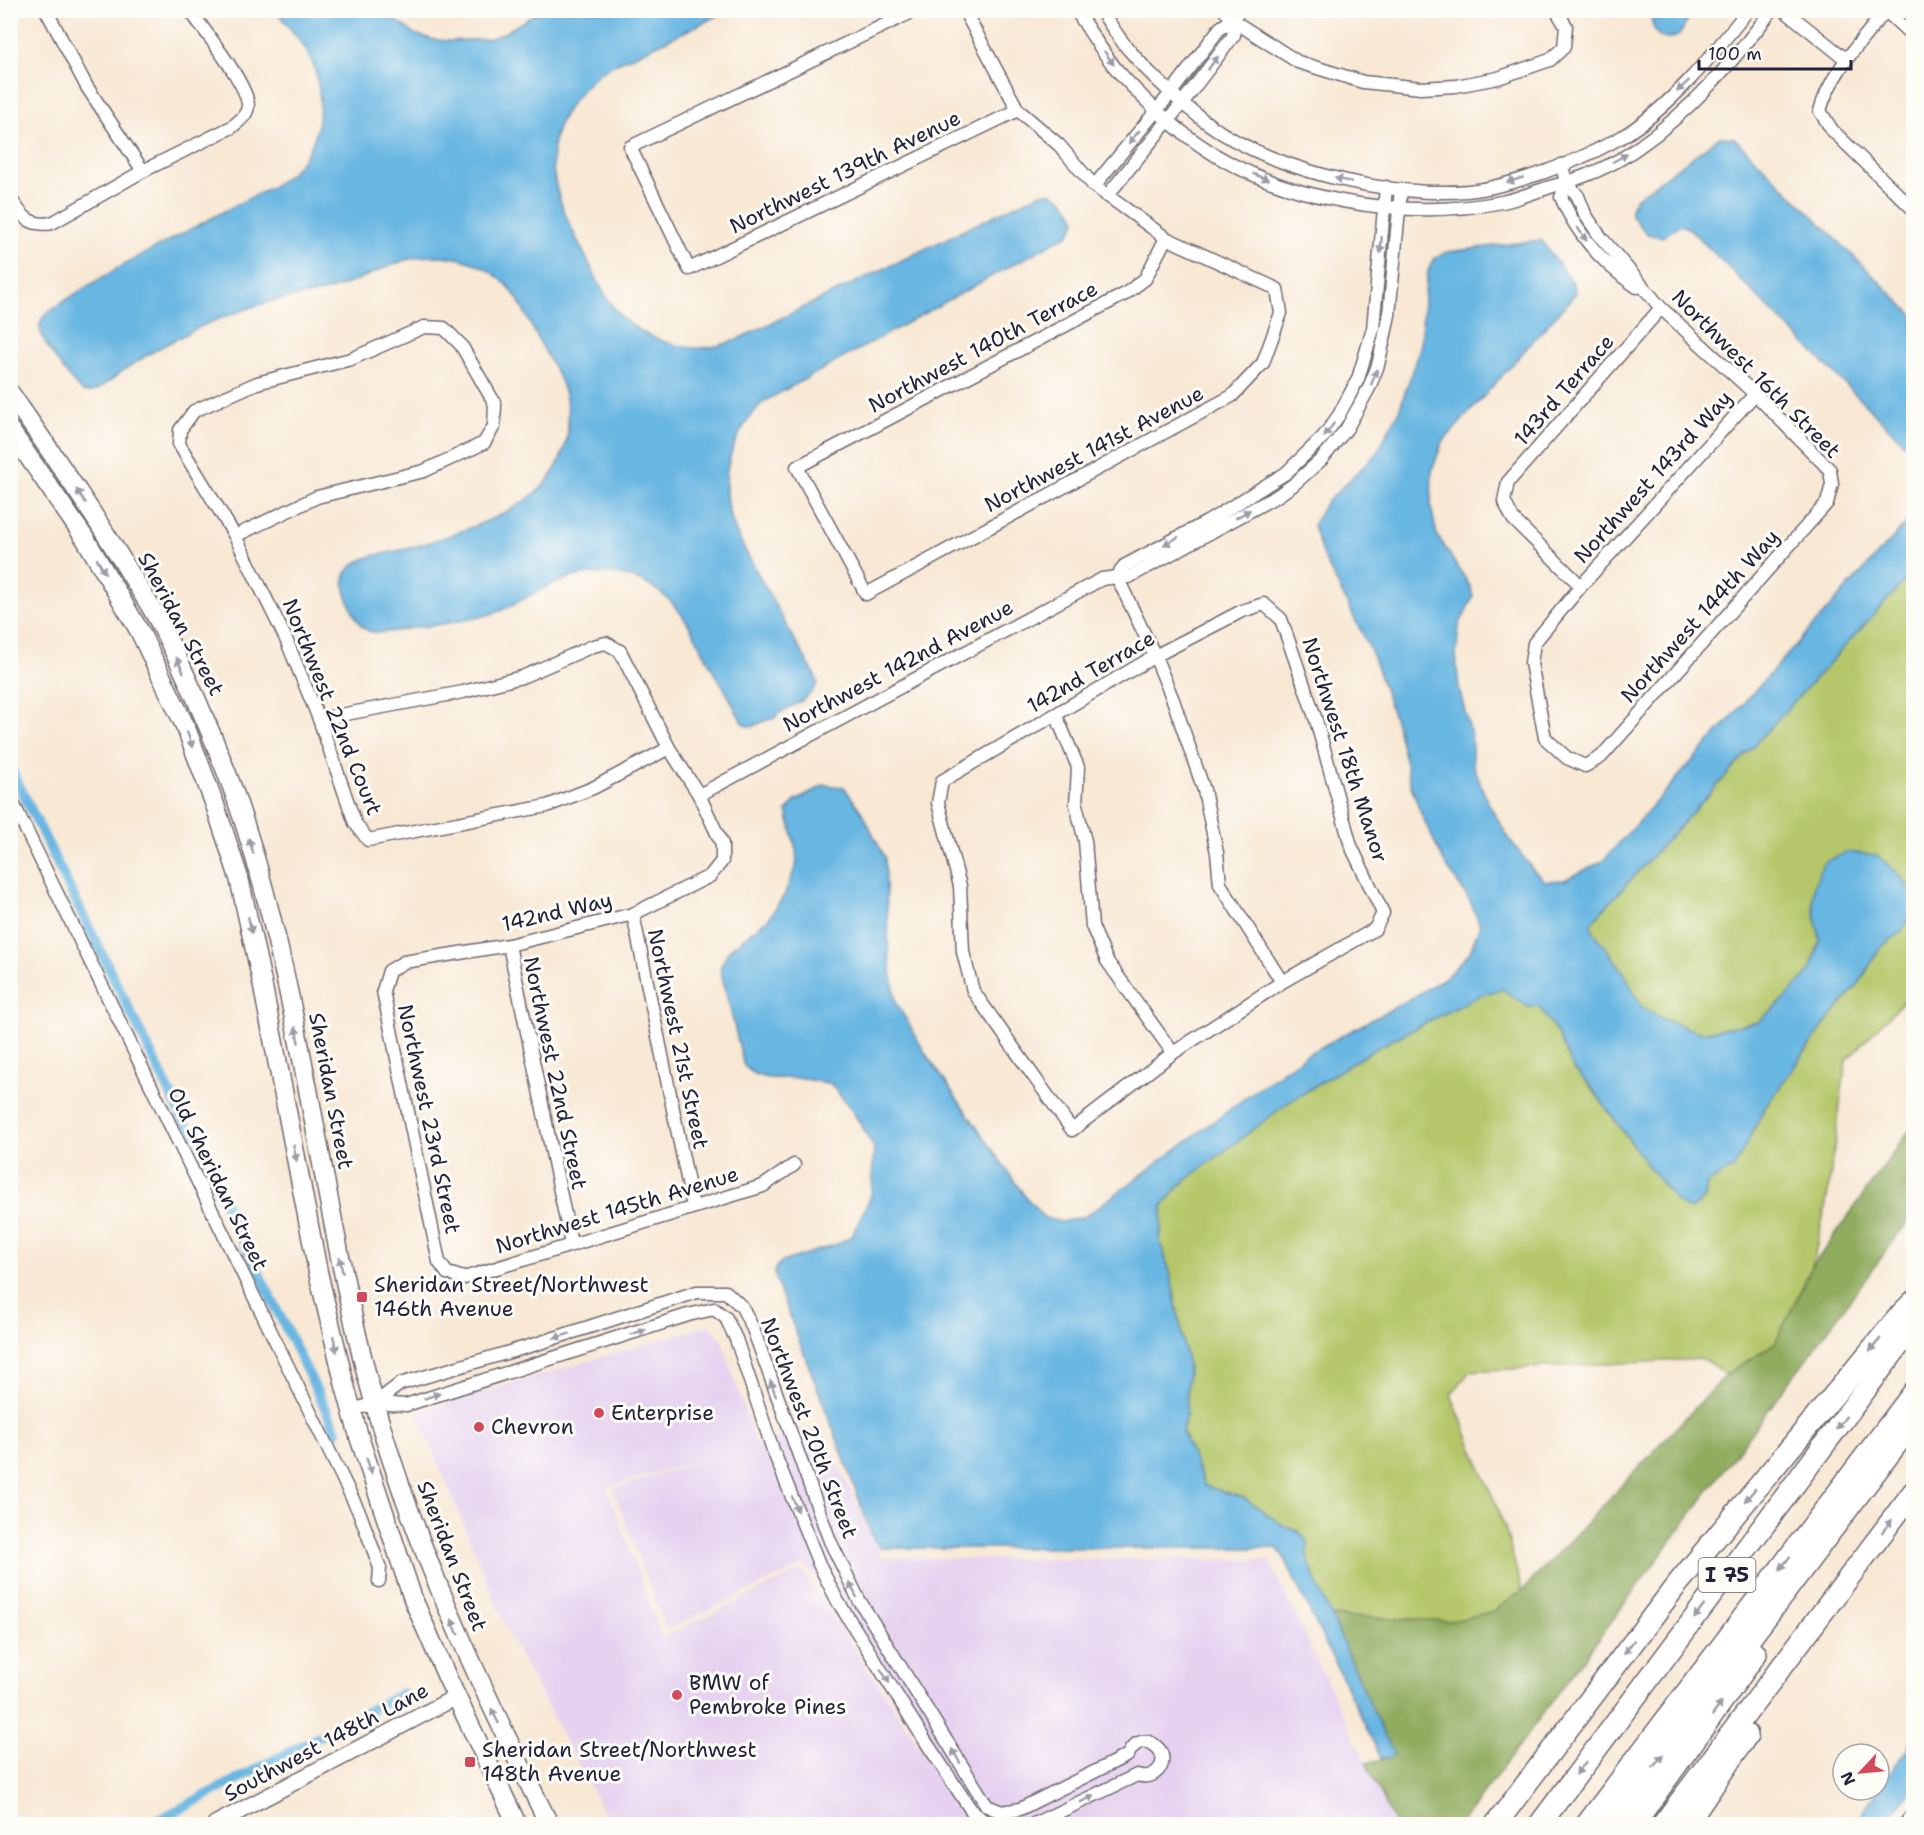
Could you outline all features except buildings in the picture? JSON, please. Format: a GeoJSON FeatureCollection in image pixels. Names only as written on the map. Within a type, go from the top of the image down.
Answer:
{"type":"FeatureCollection","features":[{"type":"Feature","properties":{"kind":"highway"},"geometry":{"type":"LineString","coordinates":[[1496,1824],[1675,1587],[1914,1301]]}},
{"type":"Feature","properties":{"kind":"highway","name":"I 75"},"geometry":{"type":"LineString","coordinates":[[1540,1824],[1914,1325]]}},
{"type":"Feature","properties":{"kind":"highway"},"geometry":{"type":"LineString","coordinates":[[1587,1824],[1914,1392]]}},
{"type":"Feature","properties":{"kind":"highway"},"geometry":{"type":"LineString","coordinates":[[1610,1824],[1914,1421]]}},
{"type":"Feature","properties":{"kind":"highway"},"geometry":{"type":"LineString","coordinates":[[1634,1824],[1830,1548],[1914,1435]]}},
{"type":"Feature","properties":{"kind":"highway"},"geometry":{"type":"LineString","coordinates":[[1663,1824],[1914,1491]]}},
{"type":"Feature","properties":{"kind":"highway"},"geometry":{"type":"LineString","coordinates":[[1687,1824],[1866,1555]]}},
{"type":"Feature","properties":{"kind":"main road","name":"Sheridan Street"},"geometry":{"type":"LineString","coordinates":[[10,393],[105,532],[161,625],[206,720],[260,873],[284,968],[344,1280],[375,1403],[418,1535],[471,1672],[549,1824]]}},
{"type":"Feature","properties":{"kind":"main road","name":"Sheridan Street"},"geometry":{"type":"LineString","coordinates":[[10,430],[86,540],[140,632],[186,728],[215,805],[239,878],[262,982],[318,1272],[352,1410],[409,1588],[456,1697],[517,1824]]}},
{"type":"Feature","properties":{"kind":"main road"},"geometry":{"type":"LineString","coordinates":[[430,1638],[455,1666],[471,1672],[456,1697]]}},
{"type":"Feature","properties":{"kind":"street"},"geometry":{"type":"LineString","coordinates":[[46,10],[87,87],[143,171]]}},
{"type":"Feature","properties":{"kind":"street"},"geometry":{"type":"LineString","coordinates":[[10,198],[27,220],[41,225],[52,223],[143,171],[232,127],[243,118],[248,107],[243,87],[190,10]]}},
{"type":"Feature","properties":{"kind":"street","name":"Northwest 139th Avenue"},"geometry":{"type":"LineString","coordinates":[[916,10],[630,147],[689,269],[1018,110]]}},
{"type":"Feature","properties":{"kind":"street"},"geometry":{"type":"LineString","coordinates":[[964,10],[1018,110],[1059,146],[1094,186],[1166,238]]}},
{"type":"Feature","properties":{"kind":"street"},"geometry":{"type":"LineString","coordinates":[[1076,10],[1116,68],[1156,110],[1198,144],[1259,176],[1298,190],[1348,202],[1400,208],[1457,207],[1503,202],[1595,172],[1635,150],[1674,120],[1710,86],[1772,10]]}},
{"type":"Feature","properties":{"kind":"street"},"geometry":{"type":"LineString","coordinates":[[1101,10],[1130,51],[1171,93],[1210,126],[1270,158],[1308,171],[1358,183],[1449,192],[1492,187],[1583,158],[1622,137],[1696,74],[1748,10]]}},
{"type":"Feature","properties":{"kind":"street"},"geometry":{"type":"LineString","coordinates":[[1232,14],[1298,62],[1363,82],[1421,88],[1456,86],[1498,78],[1550,60],[1564,47],[1566,26],[1556,10]]}},
{"type":"Feature","properties":{"kind":"street"},"geometry":{"type":"LineString","coordinates":[[1784,10],[1847,60]]}},
{"type":"Feature","properties":{"kind":"street"},"geometry":{"type":"LineString","coordinates":[[1914,37],[1886,11],[1847,60],[1824,95],[1820,111],[1832,130],[1914,210]]}},
{"type":"Feature","properties":{"kind":"street"},"geometry":{"type":"LineString","coordinates":[[1094,186],[1171,93],[1232,14]]}},
{"type":"Feature","properties":{"kind":"street"},"geometry":{"type":"LineString","coordinates":[[1107,196],[1234,35],[1232,14]]}},
{"type":"Feature","properties":{"kind":"street","name":"Northwest 16th Street"},"geometry":{"type":"LineString","coordinates":[[1561,165],[1567,183],[1561,197],[1580,232],[1596,253],[1615,271],[1648,293],[1661,308],[1755,394],[1830,470],[1833,484]]}},
{"type":"Feature","properties":{"kind":"street","name":"Northwest 142nd Avenue"},"geometry":{"type":"LineString","coordinates":[[1117,576],[1124,566],[1207,522],[1269,484],[1298,463],[1324,436],[1350,396],[1367,353],[1373,328],[1386,187]]}},
{"type":"Feature","properties":{"kind":"street","name":"Northwest 142nd Avenue"},"geometry":{"type":"LineString","coordinates":[[699,795],[1102,579],[1117,576],[1129,577],[1277,496],[1312,469],[1334,446],[1359,409],[1378,365],[1389,315],[1401,189]]}},
{"type":"Feature","properties":{"kind":"street","name":"Northwest 141st Avenue"},"geometry":{"type":"LineString","coordinates":[[866,594],[1232,396],[1263,363],[1281,313],[1277,289],[1166,238]]}},
{"type":"Feature","properties":{"kind":"street","name":"Northwest 140th Terrace"},"geometry":{"type":"LineString","coordinates":[[866,594],[797,467],[1125,294],[1145,279],[1166,238]]}},
{"type":"Feature","properties":{"kind":"street","name":"143rd Terrace"},"geometry":{"type":"LineString","coordinates":[[1581,586],[1513,519],[1504,501],[1508,482],[1661,308]]}},
{"type":"Feature","properties":{"kind":"street","name":"Northwest 22nd Court"},"geometry":{"type":"LineString","coordinates":[[235,536],[317,496],[424,471],[484,443],[494,426],[495,404],[461,345],[444,328],[423,327],[351,359],[256,383],[194,411],[180,430],[179,444],[235,536],[285,638],[319,719],[355,823],[368,840],[547,806],[593,788],[669,748]]}},
{"type":"Feature","properties":{"kind":"street","name":"Northwest 143rd Way"},"geometry":{"type":"LineString","coordinates":[[1585,766],[1567,758],[1545,738],[1531,663],[1534,643],[1581,586],[1755,394]]}},
{"type":"Feature","properties":{"kind":"street","name":"Northwest 144th Way"},"geometry":{"type":"LineString","coordinates":[[1585,766],[1601,757],[1827,503],[1833,484]]}},
{"type":"Feature","properties":{"kind":"street"},"geometry":{"type":"LineString","coordinates":[[1056,715],[1078,766],[1076,805],[1085,841],[1092,926],[1107,961],[1173,1053],[1282,982],[1220,884],[1217,853],[1204,790],[1173,700],[1117,576]]}},
{"type":"Feature","properties":{"kind":"street","name":"142nd Terrace"},"geometry":{"type":"LineString","coordinates":[[1173,1053],[1072,1130],[974,991],[963,952],[960,886],[938,803],[942,780],[1155,656],[1242,611],[1264,604]]}},
{"type":"Feature","properties":{"kind":"street","name":"Northwest 18th Manor"},"geometry":{"type":"LineString","coordinates":[[1264,604],[1281,619],[1316,720],[1351,846],[1383,913],[1375,929],[1282,982]]}},
{"type":"Feature","properties":{"kind":"street"},"geometry":{"type":"LineString","coordinates":[[319,719],[463,692],[522,677],[593,646],[606,643],[620,651],[669,748],[699,795]]}},
{"type":"Feature","properties":{"kind":"street","name":"142nd Way"},"geometry":{"type":"LineString","coordinates":[[389,971],[404,962],[509,945],[633,914],[710,876],[722,861],[722,844],[699,795]]}},
{"type":"Feature","properties":{"kind":"street","name":"Old Sheridan Street"},"geometry":{"type":"LineString","coordinates":[[10,797],[360,1514],[380,1568],[379,1581]]}},
{"type":"Feature","properties":{"kind":"street","name":"Northwest 21st Street"},"geometry":{"type":"LineString","coordinates":[[633,914],[693,1206]]}},
{"type":"Feature","properties":{"kind":"street","name":"Northwest 22nd Street"},"geometry":{"type":"LineString","coordinates":[[509,945],[571,1244]]}},
{"type":"Feature","properties":{"kind":"street","name":"Northwest 23rd Street"},"geometry":{"type":"LineString","coordinates":[[389,971],[383,991],[439,1262],[447,1273]]}},
{"type":"Feature","properties":{"kind":"street","name":"Northwest 145th Avenue"},"geometry":{"type":"LineString","coordinates":[[447,1273],[464,1278],[763,1186],[794,1165]]}},
{"type":"Feature","properties":{"kind":"street","name":"Northwest 20th Street"},"geometry":{"type":"LineString","coordinates":[[375,1403],[400,1384],[533,1345],[696,1292],[726,1292],[742,1307],[753,1329],[841,1566],[871,1620],[987,1806],[1002,1812],[1020,1809],[1128,1755],[1139,1743],[1150,1742],[1162,1754],[1161,1765],[1154,1774],[1137,1775],[1034,1824]]}},
{"type":"Feature","properties":{"kind":"street","name":"Northwest 20th Street"},"geometry":{"type":"LineString","coordinates":[[375,1403],[406,1405],[688,1315],[714,1309],[726,1318],[736,1339],[773,1450],[819,1564],[837,1600],[971,1810],[984,1822]]}},
{"type":"Feature","properties":{"kind":"street"},"geometry":{"type":"LineString","coordinates":[[352,1410],[375,1403]]}},
{"type":"Feature","properties":{"kind":"street","name":"Southwest 148th Lane"},"geometry":{"type":"LineString","coordinates":[[215,1824],[456,1697]]}},
{"type":"Feature","properties":{"kind":"street"},"geometry":{"type":"LineString","coordinates":[[1905,1824],[1914,1813]]}},
{"type":"Feature","properties":{"kind":"shaded area"},"geometry":{"type":"Polygon","coordinates":[[[710,1325],[722,1340],[756,1445],[820,1425],[882,1558],[1269,1560],[1395,1824],[975,1824],[805,1564],[666,1630],[613,1489],[735,1450],[607,1487],[662,1638],[802,1570],[971,1824],[610,1824],[510,1637],[417,1412],[710,1325]]]}},
{"type":"Feature","properties":{"kind":"green space"},"geometry":{"type":"Polygon","coordinates":[[[1913,572],[1913,991],[1846,1061],[1827,1199],[1812,1267],[1775,1343],[1726,1375],[1704,1359],[1470,1371],[1451,1395],[1505,1527],[1522,1591],[1494,1611],[1453,1621],[1331,1616],[1306,1552],[1309,1543],[1299,1532],[1286,1527],[1244,1498],[1205,1486],[1182,1431],[1186,1414],[1188,1367],[1170,1272],[1160,1242],[1163,1205],[1181,1184],[1289,1102],[1378,1047],[1481,995],[1502,989],[1528,1007],[1539,1006],[1559,1036],[1573,1068],[1590,1086],[1676,1201],[1691,1210],[1705,1198],[1707,1183],[1734,1167],[1766,1106],[1825,1024],[1860,982],[1880,948],[1902,931],[1813,906],[1820,940],[1810,971],[1784,1000],[1758,1022],[1701,1033],[1663,1019],[1641,1007],[1624,973],[1590,924],[1913,572]]]}},
{"type":"Feature","properties":{"kind":"green space"},"geometry":{"type":"Polygon","coordinates":[[[1913,1125],[1913,1215],[1461,1824],[1395,1824],[1366,1763],[1394,1754],[1331,1616],[1453,1621],[1494,1611],[1522,1591],[1726,1375],[1775,1343],[1812,1267],[1913,1125]]]}},
{"type":"Feature","properties":{"kind":"water"},"geometry":{"type":"Polygon","coordinates":[[[1650,10],[1694,11],[1679,35],[1664,38],[1654,30],[1650,10]]]}},
{"type":"Feature","properties":{"kind":"water"},"geometry":{"type":"Polygon","coordinates":[[[277,11],[383,11],[415,34],[448,41],[488,39],[504,33],[540,11],[728,11],[617,63],[596,76],[581,91],[565,113],[556,132],[553,152],[554,172],[564,212],[607,298],[623,318],[637,328],[654,338],[673,344],[706,348],[736,340],[1039,194],[1052,193],[1068,206],[1076,222],[1069,234],[763,402],[742,429],[730,458],[727,474],[728,507],[743,546],[818,683],[812,692],[800,702],[779,713],[775,718],[752,727],[745,725],[678,610],[661,593],[635,579],[622,575],[595,573],[581,575],[547,587],[502,610],[457,622],[393,632],[369,631],[360,623],[350,605],[344,586],[345,576],[351,567],[361,560],[443,538],[500,515],[533,495],[545,484],[558,464],[564,449],[568,433],[568,411],[558,376],[515,295],[505,283],[480,266],[451,257],[421,257],[397,263],[333,289],[249,308],[202,326],[174,340],[92,392],[84,392],[65,372],[41,333],[40,326],[46,314],[90,284],[277,184],[293,171],[307,153],[317,130],[319,117],[317,79],[307,52],[277,11]]]}},
{"type":"Feature","properties":{"kind":"water"},"geometry":{"type":"Polygon","coordinates":[[[1720,137],[1734,138],[1913,315],[1913,452],[1690,229],[1681,225],[1662,237],[1647,234],[1631,215],[1631,208],[1636,198],[1720,137]]]}},
{"type":"Feature","properties":{"kind":"water"},"geometry":{"type":"Polygon","coordinates":[[[1541,240],[1573,283],[1576,293],[1442,443],[1432,471],[1431,507],[1437,535],[1470,586],[1473,596],[1459,626],[1456,655],[1459,688],[1471,735],[1473,764],[1487,801],[1510,840],[1533,870],[1545,881],[1564,880],[1603,861],[1913,516],[1913,572],[1590,924],[1624,973],[1642,1007],[1663,1019],[1701,1033],[1758,1022],[1784,1000],[1810,971],[1820,940],[1813,906],[1814,886],[1823,863],[1846,852],[1877,855],[1900,875],[1909,888],[1913,912],[1902,931],[1880,948],[1860,982],[1825,1024],[1766,1106],[1734,1168],[1707,1183],[1705,1198],[1691,1210],[1676,1201],[1591,1086],[1573,1068],[1559,1036],[1539,1006],[1528,1007],[1502,989],[1481,995],[1378,1047],[1289,1102],[1181,1184],[1163,1205],[1160,1242],[1170,1272],[1188,1367],[1186,1414],[1182,1431],[1205,1486],[1244,1498],[1286,1527],[1299,1532],[1309,1543],[1306,1552],[1314,1577],[1382,1731],[1395,1754],[1389,1758],[1381,1758],[1283,1556],[1277,1548],[881,1548],[873,1539],[778,1286],[775,1272],[776,1267],[782,1262],[840,1243],[852,1236],[871,1196],[874,1147],[852,1110],[831,1084],[798,1078],[763,1077],[744,1066],[720,968],[729,950],[769,918],[784,896],[797,863],[787,811],[794,802],[824,785],[844,787],[863,814],[885,858],[889,957],[896,1002],[926,1054],[1024,1195],[1045,1218],[1061,1222],[1086,1216],[1308,1054],[1446,977],[1470,952],[1480,925],[1470,901],[1445,864],[1422,816],[1411,786],[1397,726],[1370,649],[1323,556],[1313,526],[1324,505],[1376,454],[1399,411],[1421,344],[1424,297],[1428,271],[1434,258],[1447,252],[1541,240]]]}},
{"type":"Feature","properties":{"kind":"water"},"geometry":{"type":"Polygon","coordinates":[[[1913,1740],[1913,1787],[1887,1824],[1854,1824],[1869,1802],[1891,1802],[1891,1771],[1913,1740]]]}},
{"type":"Feature","properties":{"kind":"waterway"},"geometry":{"type":"LineString","coordinates":[[10,767],[337,1432]]}},
{"type":"Feature","properties":{"kind":"waterway"},"geometry":{"type":"LineString","coordinates":[[151,1824],[403,1693]]}},
{"type":"Feature","properties":{"kind":"place","name":"Sheridan Street/Northwest 146th Avenue"},"geometry":{"type":"Point","coordinates":[362,1297]}},
{"type":"Feature","properties":{"kind":"place","name":"Enterprise"},"geometry":{"type":"Point","coordinates":[599,1413]}},
{"type":"Feature","properties":{"kind":"place","name":"Chevron"},"geometry":{"type":"Point","coordinates":[479,1427]}},
{"type":"Feature","properties":{"kind":"place","name":"BMW of Pembroke Pines"},"geometry":{"type":"Point","coordinates":[677,1695]}},
{"type":"Feature","properties":{"kind":"place","name":"Sheridan Street/Northwest 148th Avenue"},"geometry":{"type":"Point","coordinates":[470,1762]}}]}
